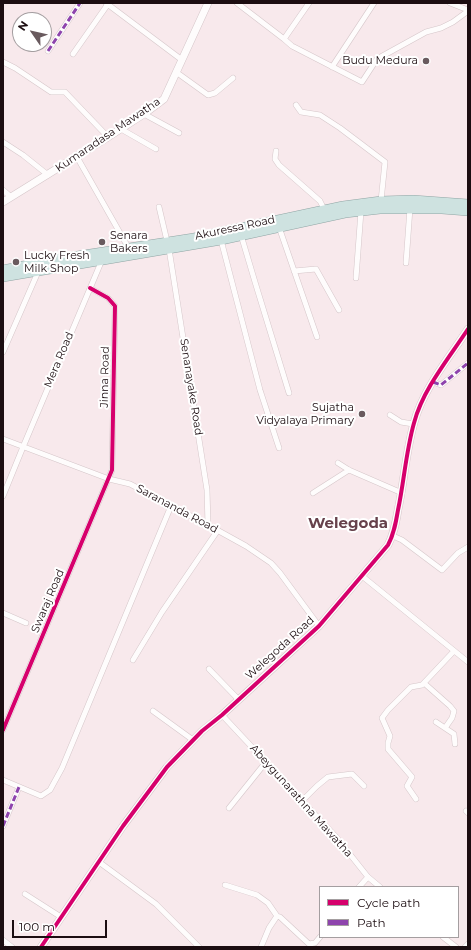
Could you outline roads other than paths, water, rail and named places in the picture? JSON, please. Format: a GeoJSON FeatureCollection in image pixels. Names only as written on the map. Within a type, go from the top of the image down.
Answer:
{"type":"FeatureCollection","features":[{"type":"Feature","properties":{"kind":"highway","name":"Akuressa Road"},"geometry":{"type":"LineString","coordinates":[[3,270],[98,257],[168,245],[194,238],[254,228],[324,209],[381,201],[413,200],[468,204]]}},
{"type":"Feature","properties":{"kind":"highway","name":"Akuressa Road"},"geometry":{"type":"LineString","coordinates":[[3,277],[38,272],[128,248],[221,240],[241,235],[254,228],[279,227],[327,216],[362,211],[410,208],[442,209],[468,212]]}},
{"type":"Feature","properties":{"kind":"street"},"geometry":{"type":"LineString","coordinates":[[52,45],[80,3]]}},
{"type":"Feature","properties":{"kind":"street","name":"Kumaradasa Mawatha"},"geometry":{"type":"LineString","coordinates":[[3,202],[121,129],[164,99],[208,3]]}},
{"type":"Feature","properties":{"kind":"street"},"geometry":{"type":"LineString","coordinates":[[237,3],[292,46],[362,82],[377,59],[426,32],[441,28],[453,22],[468,10]]}},
{"type":"Feature","properties":{"kind":"street"},"geometry":{"type":"LineString","coordinates":[[284,39],[309,3]]}},
{"type":"Feature","properties":{"kind":"street"},"geometry":{"type":"LineString","coordinates":[[332,67],[374,3]]}},
{"type":"Feature","properties":{"kind":"street"},"geometry":{"type":"LineString","coordinates":[[450,3],[468,10]]}},
{"type":"Feature","properties":{"kind":"street"},"geometry":{"type":"LineString","coordinates":[[73,54],[107,4],[182,60]]}},
{"type":"Feature","properties":{"kind":"street"},"geometry":{"type":"LineString","coordinates":[[3,62],[15,68],[51,92],[65,92],[108,137]]}},
{"type":"Feature","properties":{"kind":"street"},"geometry":{"type":"LineString","coordinates":[[176,72],[208,95],[215,93],[233,78]]}},
{"type":"Feature","properties":{"kind":"street"},"geometry":{"type":"LineString","coordinates":[[296,105],[301,112],[320,115],[385,162],[381,201]]}},
{"type":"Feature","properties":{"kind":"street"},"geometry":{"type":"LineString","coordinates":[[144,114],[179,133]]}},
{"type":"Feature","properties":{"kind":"street"},"geometry":{"type":"LineString","coordinates":[[121,129],[156,149]]}},
{"type":"Feature","properties":{"kind":"street"},"geometry":{"type":"LineString","coordinates":[[3,142],[23,155],[48,175]]}},
{"type":"Feature","properties":{"kind":"street"},"geometry":{"type":"LineString","coordinates":[[276,151],[275,159],[279,165],[320,202],[324,209]]}},
{"type":"Feature","properties":{"kind":"street"},"geometry":{"type":"LineString","coordinates":[[77,157],[128,248]]}},
{"type":"Feature","properties":{"kind":"street"},"geometry":{"type":"LineString","coordinates":[[3,190],[11,197]]}},
{"type":"Feature","properties":{"kind":"street","name":"Senanayake Road"},"geometry":{"type":"LineString","coordinates":[[159,207],[168,245],[207,490],[208,525]]}},
{"type":"Feature","properties":{"kind":"street"},"geometry":{"type":"LineString","coordinates":[[406,263],[410,208]]}},
{"type":"Feature","properties":{"kind":"street"},"geometry":{"type":"LineString","coordinates":[[356,278],[362,211]]}},
{"type":"Feature","properties":{"kind":"street"},"geometry":{"type":"LineString","coordinates":[[279,227],[317,337]]}},
{"type":"Feature","properties":{"kind":"street"},"geometry":{"type":"LineString","coordinates":[[241,235],[289,393]]}},
{"type":"Feature","properties":{"kind":"street"},"geometry":{"type":"LineString","coordinates":[[221,240],[260,390],[279,448]]}},
{"type":"Feature","properties":{"kind":"street"},"geometry":{"type":"LineString","coordinates":[[96,274],[98,257]]}},
{"type":"Feature","properties":{"kind":"street","name":"Mera Road"},"geometry":{"type":"LineString","coordinates":[[3,496],[96,274],[98,257]]}},
{"type":"Feature","properties":{"kind":"street"},"geometry":{"type":"LineString","coordinates":[[294,271],[316,269],[339,310]]}},
{"type":"Feature","properties":{"kind":"street"},"geometry":{"type":"LineString","coordinates":[[3,352],[38,272]]}},
{"type":"Feature","properties":{"kind":"street","name":"Jinna Road"},"geometry":{"type":"LineString","coordinates":[[90,288],[108,298],[115,306],[112,470],[109,479]]}},
{"type":"Feature","properties":{"kind":"street","name":"Welegoda Road"},"geometry":{"type":"LineString","coordinates":[[40,947],[100,862],[123,826],[167,767],[193,740],[319,626],[388,545],[393,536],[402,493],[413,424],[418,408],[433,382],[468,329]]}},
{"type":"Feature","properties":{"kind":"street"},"geometry":{"type":"LineString","coordinates":[[433,382],[441,385],[468,363]]}},
{"type":"Feature","properties":{"kind":"street"},"geometry":{"type":"LineString","coordinates":[[390,415],[401,422],[413,424]]}},
{"type":"Feature","properties":{"kind":"street","name":"Sarananda Road"},"geometry":{"type":"LineString","coordinates":[[3,439],[109,479],[130,484],[246,546],[271,563],[319,626]]}},
{"type":"Feature","properties":{"kind":"street"},"geometry":{"type":"LineString","coordinates":[[338,463],[349,470],[402,493]]}},
{"type":"Feature","properties":{"kind":"street"},"geometry":{"type":"LineString","coordinates":[[313,493],[349,470]]}},
{"type":"Feature","properties":{"kind":"street","name":"Swaraj Road"},"geometry":{"type":"LineString","coordinates":[[3,730],[109,479]]}},
{"type":"Feature","properties":{"kind":"street"},"geometry":{"type":"LineString","coordinates":[[3,780],[41,796],[50,790],[62,768],[171,506]]}},
{"type":"Feature","properties":{"kind":"street"},"geometry":{"type":"LineString","coordinates":[[133,660],[162,612],[218,530]]}},
{"type":"Feature","properties":{"kind":"street"},"geometry":{"type":"LineString","coordinates":[[393,536],[402,540],[442,570],[458,553],[468,547]]}},
{"type":"Feature","properties":{"kind":"street"},"geometry":{"type":"LineString","coordinates":[[362,576],[468,662]]}},
{"type":"Feature","properties":{"kind":"street"},"geometry":{"type":"LineString","coordinates":[[3,613],[26,624]]}},
{"type":"Feature","properties":{"kind":"street"},"geometry":{"type":"LineString","coordinates":[[416,799],[407,786],[412,776],[388,749],[390,736],[382,718],[411,687],[422,685],[454,651]]}},
{"type":"Feature","properties":{"kind":"street"},"geometry":{"type":"LineString","coordinates":[[209,669],[238,699]]}},
{"type":"Feature","properties":{"kind":"street"},"geometry":{"type":"LineString","coordinates":[[424,683],[454,711],[452,718],[445,728]]}},
{"type":"Feature","properties":{"kind":"street"},"geometry":{"type":"LineString","coordinates":[[153,711],[193,740]]}},
{"type":"Feature","properties":{"kind":"street","name":"Abeygunarathna Mawatha"},"geometry":{"type":"LineString","coordinates":[[222,715],[338,838],[368,877],[379,886]]}},
{"type":"Feature","properties":{"kind":"street"},"geometry":{"type":"LineString","coordinates":[[436,722],[454,734],[454,744]]}},
{"type":"Feature","properties":{"kind":"street"},"geometry":{"type":"LineString","coordinates":[[229,808],[266,762]]}},
{"type":"Feature","properties":{"kind":"street"},"geometry":{"type":"LineString","coordinates":[[302,801],[317,786],[328,778],[352,774],[364,786]]}},
{"type":"Feature","properties":{"kind":"street"},"geometry":{"type":"LineString","coordinates":[[3,826],[19,788]]}},
{"type":"Feature","properties":{"kind":"street"},"geometry":{"type":"LineString","coordinates":[[100,862],[156,904],[199,947]]}},
{"type":"Feature","properties":{"kind":"street"},"geometry":{"type":"LineString","coordinates":[[360,886],[368,877]]}},
{"type":"Feature","properties":{"kind":"street"},"geometry":{"type":"LineString","coordinates":[[225,885],[257,895],[268,903],[277,916],[280,917],[309,944],[315,943],[319,938]]}},
{"type":"Feature","properties":{"kind":"street"},"geometry":{"type":"LineString","coordinates":[[26,894],[61,917]]}},
{"type":"Feature","properties":{"kind":"street"},"geometry":{"type":"LineString","coordinates":[[261,947],[269,928],[277,916]]}},
{"type":"Feature","properties":{"kind":"street"},"geometry":{"type":"LineString","coordinates":[[443,938],[455,947]]}},
{"type":"Feature","properties":{"kind":"street"},"geometry":{"type":"LineString","coordinates":[[3,940],[12,947]]}},
{"type":"Feature","properties":{"kind":"street"},"geometry":{"type":"LineString","coordinates":[[465,947],[468,944]]}},
{"type":"Feature","properties":{"kind":"place","name":"Budu Medura"},"geometry":{"type":"Point","coordinates":[426,61]}},
{"type":"Feature","properties":{"kind":"place","name":"Senara Bakers"},"geometry":{"type":"Point","coordinates":[102,242]}},
{"type":"Feature","properties":{"kind":"place","name":"Lucky Fresh Milk Shop"},"geometry":{"type":"Point","coordinates":[16,262]}},
{"type":"Feature","properties":{"kind":"place","name":"Sujatha Vidyalaya Primary"},"geometry":{"type":"Point","coordinates":[362,414]}},
{"type":"Feature","properties":{"kind":"district","name":"Welegoda"},"geometry":{"type":"Point","coordinates":[348,524]}}]}
